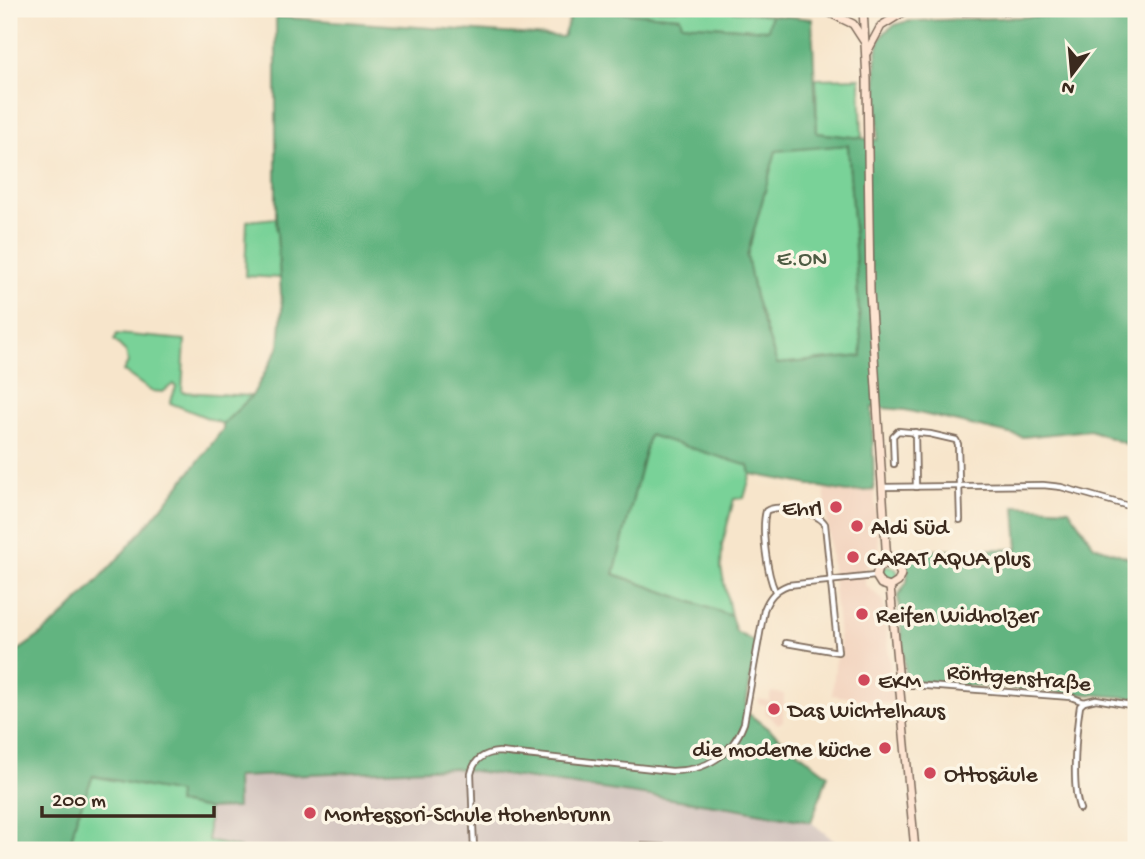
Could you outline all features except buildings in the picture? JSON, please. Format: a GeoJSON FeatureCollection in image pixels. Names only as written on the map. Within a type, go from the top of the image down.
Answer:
{"type":"FeatureCollection","features":[{"type":"Feature","properties":{"kind":"main road"},"geometry":{"type":"LineString","coordinates":[[822,9],[853,24],[865,44]]}},
{"type":"Feature","properties":{"kind":"main road"},"geometry":{"type":"LineString","coordinates":[[887,563],[870,292],[866,54],[862,9],[906,12],[1051,9]]}},
{"type":"Feature","properties":{"kind":"main road"},"geometry":{"type":"LineString","coordinates":[[866,54],[881,26],[906,12]]}},
{"type":"Feature","properties":{"kind":"main road"},"geometry":{"type":"LineString","coordinates":[[887,563],[896,565],[901,574],[898,583],[890,587],[881,584],[876,576],[878,568],[887,563]]}},
{"type":"Feature","properties":{"kind":"main road"},"geometry":{"type":"LineString","coordinates":[[890,587],[915,850]]}},
{"type":"Feature","properties":{"kind":"street"},"geometry":{"type":"LineString","coordinates":[[894,464],[894,433],[898,431],[956,440],[960,520]]}},
{"type":"Feature","properties":{"kind":"street"},"geometry":{"type":"LineString","coordinates":[[915,432],[916,488]]}},
{"type":"Feature","properties":{"kind":"street"},"geometry":{"type":"LineString","coordinates":[[881,487],[1043,485],[1062,487],[1136,508]]}},
{"type":"Feature","properties":{"kind":"street"},"geometry":{"type":"LineString","coordinates":[[775,591],[769,577],[764,521],[766,511],[774,507],[810,513],[825,521],[838,652],[786,643]]}},
{"type":"Feature","properties":{"kind":"street"},"geometry":{"type":"LineString","coordinates":[[474,850],[471,774],[475,763],[485,754],[499,752],[672,771],[700,768],[722,756],[738,736],[744,723],[764,610],[775,591],[788,585],[876,576]]}},
{"type":"Feature","properties":{"kind":"street","name":"Röntgenstraße"},"geometry":{"type":"LineString","coordinates":[[899,684],[1071,697],[1084,702],[1096,699],[1136,706]]}},
{"type":"Feature","properties":{"kind":"street"},"geometry":{"type":"LineString","coordinates":[[1080,809],[1077,798],[1077,740],[1080,706],[1084,702]]}},
{"type":"Feature","properties":{"kind":"street"},"geometry":{"type":"LineString","coordinates":[[525,850],[641,846],[740,850]]}},
{"type":"Feature","properties":{"kind":"shaded area"},"geometry":{"type":"Polygon","coordinates":[[[824,488],[847,492],[874,490],[879,552],[865,569],[865,585],[883,600],[894,704],[832,695],[836,657],[841,657],[824,488]]]}},
{"type":"Feature","properties":{"kind":"shaded area","name":"Das Wichtelhaus"},"geometry":{"type":"Polygon","coordinates":[[[771,692],[784,694],[783,721],[778,724],[765,713],[766,705],[758,704],[759,699],[769,701],[771,692]]]}},
{"type":"Feature","properties":{"kind":"shaded area"},"geometry":{"type":"Polygon","coordinates":[[[453,768],[735,808],[811,822],[842,847],[868,850],[240,850],[208,841],[208,809],[237,808],[236,777],[453,768]]]}},
{"type":"Feature","properties":{"kind":"green space"},"geometry":{"type":"Polygon","coordinates":[[[573,9],[714,9],[771,15],[769,30],[682,24],[680,17],[573,9]]]}},
{"type":"Feature","properties":{"kind":"green space"},"geometry":{"type":"Polygon","coordinates":[[[573,9],[680,17],[682,24],[768,30],[771,15],[812,19],[817,133],[877,140],[877,56],[882,36],[893,26],[911,21],[1136,13],[1136,448],[1090,430],[1023,437],[905,410],[872,407],[874,490],[847,492],[751,474],[749,466],[649,435],[614,574],[731,616],[736,632],[757,643],[745,711],[828,775],[811,822],[735,808],[453,768],[236,777],[237,808],[208,809],[177,803],[178,793],[93,776],[76,819],[69,850],[9,850],[9,656],[38,637],[65,614],[128,547],[197,464],[223,429],[223,424],[252,396],[279,347],[282,309],[276,218],[276,17],[563,37],[573,9]],[[848,145],[776,151],[747,256],[755,297],[777,364],[862,356],[848,145]]]}},
{"type":"Feature","properties":{"kind":"green space"},"geometry":{"type":"Polygon","coordinates":[[[860,78],[862,138],[817,133],[816,79],[860,78]]]}},
{"type":"Feature","properties":{"kind":"green space","name":"E.ON"},"geometry":{"type":"Polygon","coordinates":[[[848,145],[862,357],[777,364],[755,297],[747,256],[776,150],[848,145]]]}},
{"type":"Feature","properties":{"kind":"green space"},"geometry":{"type":"Polygon","coordinates":[[[276,218],[280,278],[245,276],[247,221],[276,218]]]}},
{"type":"Feature","properties":{"kind":"green space"},"geometry":{"type":"Polygon","coordinates":[[[117,334],[185,340],[182,392],[252,396],[223,424],[170,403],[176,387],[173,384],[163,392],[151,391],[123,371],[128,362],[126,352],[114,340],[117,334]]]}},
{"type":"Feature","properties":{"kind":"green space"},"geometry":{"type":"Polygon","coordinates":[[[649,434],[749,466],[751,474],[744,498],[734,499],[722,545],[721,568],[731,616],[614,574],[649,434]]]}},
{"type":"Feature","properties":{"kind":"green space"},"geometry":{"type":"Polygon","coordinates":[[[1015,506],[1069,509],[1094,546],[1136,560],[1136,698],[906,681],[898,596],[907,582],[908,570],[894,551],[1018,549],[1015,506]]]}},
{"type":"Feature","properties":{"kind":"green space"},"geometry":{"type":"Polygon","coordinates":[[[889,566],[895,569],[898,575],[895,581],[889,584],[883,581],[880,575],[883,569],[889,566]]]}},
{"type":"Feature","properties":{"kind":"green space"},"geometry":{"type":"Polygon","coordinates":[[[92,776],[179,793],[177,803],[208,809],[208,841],[240,850],[69,850],[76,819],[92,776]]]}},
{"type":"Feature","properties":{"kind":"place","name":"Ehrl"},"geometry":{"type":"Point","coordinates":[836,507]}},
{"type":"Feature","properties":{"kind":"place","name":"Aldi Süd"},"geometry":{"type":"Point","coordinates":[857,526]}},
{"type":"Feature","properties":{"kind":"place","name":"CARAT AQUA plus"},"geometry":{"type":"Point","coordinates":[853,557]}},
{"type":"Feature","properties":{"kind":"place","name":"Reifen Widholzer"},"geometry":{"type":"Point","coordinates":[862,614]}},
{"type":"Feature","properties":{"kind":"place","name":"EKM"},"geometry":{"type":"Point","coordinates":[864,680]}},
{"type":"Feature","properties":{"kind":"place","name":"Das Wichtelhaus"},"geometry":{"type":"Point","coordinates":[774,709]}},
{"type":"Feature","properties":{"kind":"place","name":"die moderne küche"},"geometry":{"type":"Point","coordinates":[885,748]}},
{"type":"Feature","properties":{"kind":"place","name":"Ottosäule"},"geometry":{"type":"Point","coordinates":[930,773]}},
{"type":"Feature","properties":{"kind":"place","name":"Montessori-Schule Hohenbrunn"},"geometry":{"type":"Point","coordinates":[310,813]}}]}
